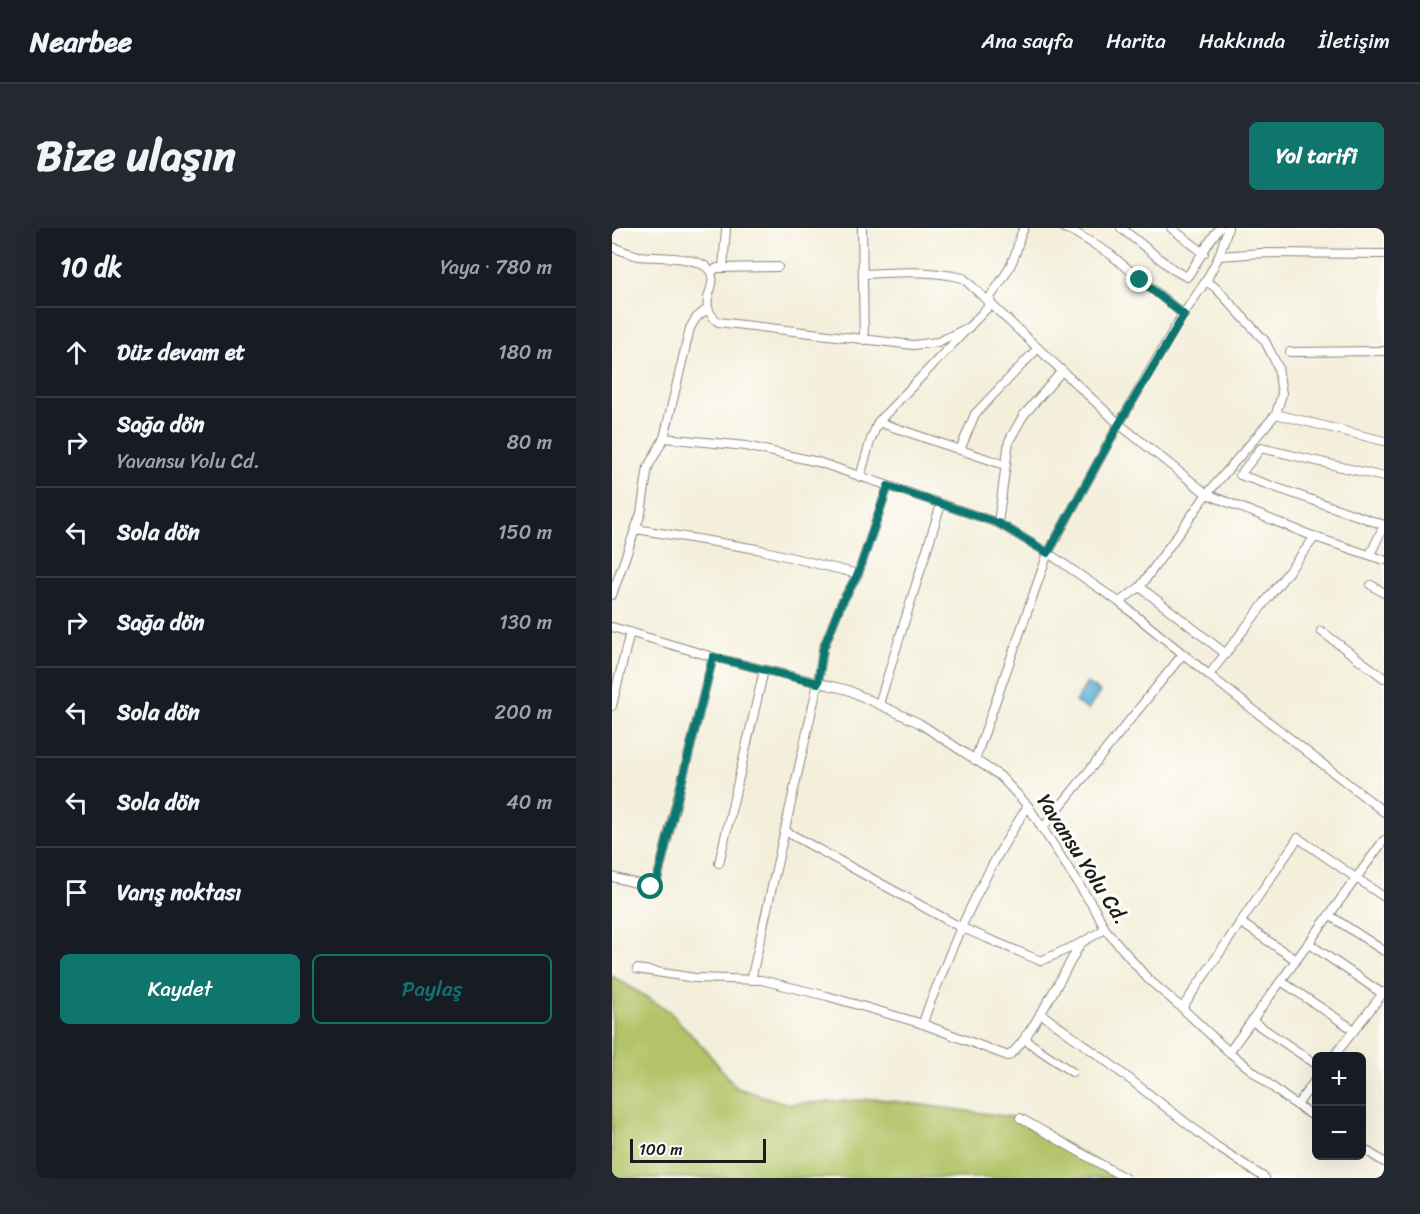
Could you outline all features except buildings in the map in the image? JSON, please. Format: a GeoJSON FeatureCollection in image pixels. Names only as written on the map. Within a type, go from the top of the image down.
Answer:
{"type":"FeatureCollection","features":[{"type":"Feature","properties":{"kind":"street"},"geometry":{"type":"LineString","coordinates":[[723,268],[726,228]]}},
{"type":"Feature","properties":{"kind":"street"},"geometry":{"type":"LineString","coordinates":[[862,228],[864,340]]}},
{"type":"Feature","properties":{"kind":"street"},"geometry":{"type":"LineString","coordinates":[[991,304],[990,297],[1008,272],[1024,228]]}},
{"type":"Feature","properties":{"kind":"street"},"geometry":{"type":"LineString","coordinates":[[1064,228],[1110,254],[1184,315]]}},
{"type":"Feature","properties":{"kind":"street"},"geometry":{"type":"LineString","coordinates":[[1121,228],[1174,270],[1187,277],[1204,253],[1215,229]]}},
{"type":"Feature","properties":{"kind":"street"},"geometry":{"type":"LineString","coordinates":[[1171,228],[1204,253]]}},
{"type":"Feature","properties":{"kind":"street"},"geometry":{"type":"LineString","coordinates":[[975,760],[1048,553],[1119,424],[1206,281],[1219,256],[1227,228]]}},
{"type":"Feature","properties":{"kind":"street"},"geometry":{"type":"LineString","coordinates":[[612,247],[636,255],[697,262],[707,267],[712,279],[707,298],[708,308],[711,317],[718,322],[913,345],[938,342],[969,327]]}},
{"type":"Feature","properties":{"kind":"street"},"geometry":{"type":"LineString","coordinates":[[1219,256],[1262,252],[1384,254]]}},
{"type":"Feature","properties":{"kind":"street"},"geometry":{"type":"LineString","coordinates":[[711,272],[717,268],[778,267]]}},
{"type":"Feature","properties":{"kind":"street"},"geometry":{"type":"LineString","coordinates":[[864,274],[908,272],[945,274],[963,278],[1119,424],[1207,495],[1315,537],[1384,560]]}},
{"type":"Feature","properties":{"kind":"street"},"geometry":{"type":"LineString","coordinates":[[1119,602],[1140,587],[1207,495],[1276,414],[1282,394],[1278,367],[1265,341],[1216,288],[1206,281]]}},
{"type":"Feature","properties":{"kind":"street"},"geometry":{"type":"LineString","coordinates":[[860,477],[878,422],[991,304]]}},
{"type":"Feature","properties":{"kind":"street"},"geometry":{"type":"LineString","coordinates":[[612,595],[641,513],[648,467],[664,438],[690,328],[696,318],[708,308]]}},
{"type":"Feature","properties":{"kind":"street"},"geometry":{"type":"LineString","coordinates":[[960,450],[975,414],[1038,348]]}},
{"type":"Feature","properties":{"kind":"street"},"geometry":{"type":"LineString","coordinates":[[1290,352],[1384,351]]}},
{"type":"Feature","properties":{"kind":"street"},"geometry":{"type":"LineString","coordinates":[[998,523],[1009,441],[1023,416],[1062,370]]}},
{"type":"Feature","properties":{"kind":"street"},"geometry":{"type":"LineString","coordinates":[[1276,414],[1384,441]]}},
{"type":"Feature","properties":{"kind":"street"},"geometry":{"type":"LineString","coordinates":[[878,422],[1005,465]]}},
{"type":"Feature","properties":{"kind":"street"},"geometry":{"type":"LineString","coordinates":[[664,438],[746,446],[818,462],[998,523],[1048,553],[1119,602],[1384,812]]}},
{"type":"Feature","properties":{"kind":"street"},"geometry":{"type":"LineString","coordinates":[[1370,555],[1384,525],[1240,475],[1261,448],[1384,477]]}},
{"type":"Feature","properties":{"kind":"street"},"geometry":{"type":"LineString","coordinates":[[751,980],[818,683],[823,649],[841,604],[858,574],[888,486]]}},
{"type":"Feature","properties":{"kind":"street"},"geometry":{"type":"LineString","coordinates":[[879,704],[941,504]]}},
{"type":"Feature","properties":{"kind":"street"},"geometry":{"type":"LineString","coordinates":[[636,528],[757,549],[858,574]]}},
{"type":"Feature","properties":{"kind":"street"},"geometry":{"type":"LineString","coordinates":[[1209,675],[1315,537]]}},
{"type":"Feature","properties":{"kind":"street"},"geometry":{"type":"LineString","coordinates":[[1371,585],[1384,593]]}},
{"type":"Feature","properties":{"kind":"street"},"geometry":{"type":"LineString","coordinates":[[1140,587],[1226,654]]}},
{"type":"Feature","properties":{"kind":"street","name":"Yavansu Yolu Cd."},"geometry":{"type":"LineString","coordinates":[[612,627],[713,657],[848,690],[919,723],[1000,776],[1028,806],[1096,911],[1105,929],[1148,980],[1229,1052],[1312,1115]]}},
{"type":"Feature","properties":{"kind":"street"},"geometry":{"type":"LineString","coordinates":[[1321,631],[1384,678]]}},
{"type":"Feature","properties":{"kind":"street"},"geometry":{"type":"LineString","coordinates":[[612,706],[630,632]]}},
{"type":"Feature","properties":{"kind":"street"},"geometry":{"type":"LineString","coordinates":[[1042,829],[1184,654]]}},
{"type":"Feature","properties":{"kind":"street"},"geometry":{"type":"LineString","coordinates":[[612,877],[651,887],[656,884],[713,657]]}},
{"type":"Feature","properties":{"kind":"street"},"geometry":{"type":"LineString","coordinates":[[719,863],[764,670]]}},
{"type":"Feature","properties":{"kind":"street"},"geometry":{"type":"LineString","coordinates":[[923,1024],[927,1007],[960,927],[1003,844],[1028,806]]}},
{"type":"Feature","properties":{"kind":"street"},"geometry":{"type":"LineString","coordinates":[[785,831],[960,927],[1041,961],[1105,929]]}},
{"type":"Feature","properties":{"kind":"street"},"geometry":{"type":"LineString","coordinates":[[1182,1008],[1298,838],[1384,897]]}},
{"type":"Feature","properties":{"kind":"street"},"geometry":{"type":"LineString","coordinates":[[1229,1052],[1384,840]]}},
{"type":"Feature","properties":{"kind":"street"},"geometry":{"type":"LineString","coordinates":[[1329,915],[1384,951]]}},
{"type":"Feature","properties":{"kind":"street"},"geometry":{"type":"LineString","coordinates":[[1240,922],[1296,960]]}},
{"type":"Feature","properties":{"kind":"street"},"geometry":{"type":"LineString","coordinates":[[637,969],[695,978],[761,980],[923,1024],[1008,1056],[1013,1054],[1026,1035],[1081,943]]}},
{"type":"Feature","properties":{"kind":"street"},"geometry":{"type":"LineString","coordinates":[[1308,943],[1383,993],[1337,1052]]}},
{"type":"Feature","properties":{"kind":"street"},"geometry":{"type":"LineString","coordinates":[[1281,981],[1354,1030]]}},
{"type":"Feature","properties":{"kind":"street"},"geometry":{"type":"LineString","coordinates":[[1040,1013],[1106,1060],[1216,1146],[1265,1178]]}},
{"type":"Feature","properties":{"kind":"street"},"geometry":{"type":"LineString","coordinates":[[1252,1021],[1312,1061]]}},
{"type":"Feature","properties":{"kind":"street"},"geometry":{"type":"LineString","coordinates":[[1026,1035],[1028,1042],[1072,1072]]}},
{"type":"Feature","properties":{"kind":"street"},"geometry":{"type":"LineString","coordinates":[[1297,1105],[1312,1086]]}},
{"type":"Feature","properties":{"kind":"street"},"geometry":{"type":"LineString","coordinates":[[1020,1118],[1125,1178]]}},
{"type":"Feature","properties":{"kind":"street"},"geometry":{"type":"LineString","coordinates":[[1366,1151],[1384,1162]]}},
{"type":"Feature","properties":{"kind":"green space"},"geometry":{"type":"Polygon","coordinates":[[[612,976],[668,1010],[737,1088],[789,1104],[878,1099],[1020,1118],[1125,1178],[612,1178],[612,976]]]}},
{"type":"Feature","properties":{"kind":"water"},"geometry":{"type":"Polygon","coordinates":[[[1087,683],[1100,692],[1088,710],[1075,702],[1087,683]]]}},
{"type":"Feature","properties":{"kind":"route"},"geometry":{"type":"LineString","coordinates":[[651,887],[656,884],[713,657],[818,683],[823,649],[841,604],[858,574],[888,486],[998,523],[1048,553],[1119,424],[1184,315],[1140,280]]}}]}
